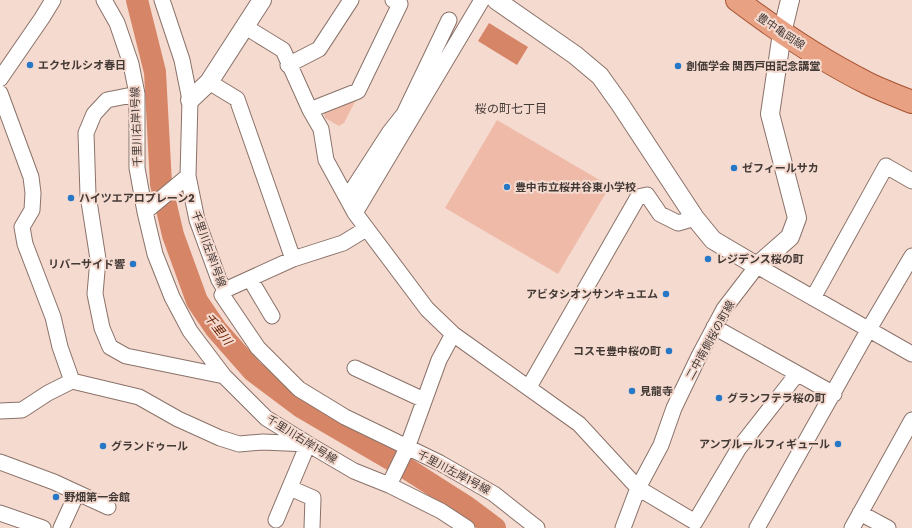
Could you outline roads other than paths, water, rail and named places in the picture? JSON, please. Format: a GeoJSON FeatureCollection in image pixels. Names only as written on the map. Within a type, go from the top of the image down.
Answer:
{"type":"FeatureCollection","features":[{"type":"Feature","properties":{"kind":"main road","name":"豊中亀岡線"},"geometry":{"type":"LineString","coordinates":[[737,0],[782,33],[827,61],[868,83],[912,102]]}},
{"type":"Feature","properties":{"kind":"street"},"geometry":{"type":"LineString","coordinates":[[0,78],[53,0]]}},
{"type":"Feature","properties":{"kind":"street","name":"千里川右岸1号線"},"geometry":{"type":"LineString","coordinates":[[104,0],[119,30],[131,64],[137,94],[137,168],[155,254],[172,297],[190,332],[224,376],[266,418],[354,471],[389,485],[441,511],[467,528]]}},
{"type":"Feature","properties":{"kind":"street","name":"千里川左岸1号線"},"geometry":{"type":"LineString","coordinates":[[162,0],[182,60],[190,100],[188,176],[197,220],[219,280],[226,290],[222,295],[258,348],[299,389],[345,417],[440,463],[494,494],[537,528]]}},
{"type":"Feature","properties":{"kind":"street"},"geometry":{"type":"LineString","coordinates":[[190,100],[209,82],[262,0]]}},
{"type":"Feature","properties":{"kind":"street"},"geometry":{"type":"LineString","coordinates":[[288,64],[319,49],[351,0]]}},
{"type":"Feature","properties":{"kind":"street"},"geometry":{"type":"LineString","coordinates":[[310,110],[358,90],[400,4],[393,0]]}},
{"type":"Feature","properties":{"kind":"street"},"geometry":{"type":"LineString","coordinates":[[355,213],[482,0]]}},
{"type":"Feature","properties":{"kind":"street"},"geometry":{"type":"LineString","coordinates":[[496,0],[575,55],[600,76],[695,218],[713,240],[912,354]]}},
{"type":"Feature","properties":{"kind":"street"},"geometry":{"type":"LineString","coordinates":[[757,266],[790,237],[797,218],[770,114],[782,33],[790,0]]}},
{"type":"Feature","properties":{"kind":"street"},"geometry":{"type":"LineString","coordinates":[[347,198],[388,133],[404,114],[449,20]]}},
{"type":"Feature","properties":{"kind":"street"},"geometry":{"type":"LineString","coordinates":[[244,26],[282,50],[310,110],[322,128],[326,160],[355,213],[427,309],[453,334],[580,424],[638,488],[695,522],[739,448],[797,374]]}},
{"type":"Feature","properties":{"kind":"street"},"geometry":{"type":"LineString","coordinates":[[209,82],[236,99],[293,259]]}},
{"type":"Feature","properties":{"kind":"street"},"geometry":{"type":"LineString","coordinates":[[0,93],[31,177],[33,193],[32,210],[22,226],[25,244],[53,317],[60,347],[72,381]]}},
{"type":"Feature","properties":{"kind":"street"},"geometry":{"type":"LineString","coordinates":[[137,94],[107,100],[94,114],[86,133],[88,195],[98,260],[95,294],[102,328],[110,347],[126,356],[224,376]]}},
{"type":"Feature","properties":{"kind":"street"},"geometry":{"type":"LineString","coordinates":[[813,298],[886,166],[912,181]]}},
{"type":"Feature","properties":{"kind":"street"},"geometry":{"type":"LineString","coordinates":[[145,212],[188,176]]}},
{"type":"Feature","properties":{"kind":"street"},"geometry":{"type":"LineString","coordinates":[[529,387],[638,197],[647,195],[660,214],[678,223],[695,218]]}},
{"type":"Feature","properties":{"kind":"street"},"geometry":{"type":"LineString","coordinates":[[226,290],[293,259],[343,243],[366,229]]}},
{"type":"Feature","properties":{"kind":"street"},"geometry":{"type":"LineString","coordinates":[[757,528],[834,394],[869,329],[912,256]]}},
{"type":"Feature","properties":{"kind":"street","name":"二中南側桜の町線"},"geometry":{"type":"LineString","coordinates":[[623,528],[638,488],[662,446],[674,408],[699,356],[724,309],[757,266]]}},
{"type":"Feature","properties":{"kind":"street"},"geometry":{"type":"LineString","coordinates":[[250,279],[272,316]]}},
{"type":"Feature","properties":{"kind":"street"},"geometry":{"type":"LineString","coordinates":[[714,327],[834,394]]}},
{"type":"Feature","properties":{"kind":"street"},"geometry":{"type":"LineString","coordinates":[[389,485],[407,448],[439,360],[453,334]]}},
{"type":"Feature","properties":{"kind":"street"},"geometry":{"type":"LineString","coordinates":[[355,368],[424,400]]}},
{"type":"Feature","properties":{"kind":"street"},"geometry":{"type":"LineString","coordinates":[[0,410],[22,410],[48,393],[72,381],[139,397],[178,420],[220,438],[239,444],[262,442],[308,444],[276,520]]}},
{"type":"Feature","properties":{"kind":"street"},"geometry":{"type":"LineString","coordinates":[[852,528],[910,426]]}},
{"type":"Feature","properties":{"kind":"street"},"geometry":{"type":"LineString","coordinates":[[0,462],[54,482],[108,507]]}},
{"type":"Feature","properties":{"kind":"street"},"geometry":{"type":"LineString","coordinates":[[290,488],[313,498],[312,528]]}},
{"type":"Feature","properties":{"kind":"street"},"geometry":{"type":"LineString","coordinates":[[61,528],[77,493]]}},
{"type":"Feature","properties":{"kind":"street"},"geometry":{"type":"LineString","coordinates":[[0,513],[43,528]]}},
{"type":"Feature","properties":{"kind":"street"},"geometry":{"type":"LineString","coordinates":[[860,513],[888,528]]}},
{"type":"Feature","properties":{"kind":"waterway","name":"千里川"},"geometry":{"type":"LineString","coordinates":[[137,0],[155,72],[161,184],[173,235],[197,301],[216,329],[253,371],[301,407],[409,470],[467,507],[495,528]]}},
{"type":"Feature","properties":{"kind":"place","name":"エクセルシオ春日"},"geometry":{"type":"Point","coordinates":[30,65]}},
{"type":"Feature","properties":{"kind":"place","name":"創価学会 関西戸田記念講堂"},"geometry":{"type":"Point","coordinates":[678,66]}},
{"type":"Feature","properties":{"kind":"place","name":"ゼフィールサカ"},"geometry":{"type":"Point","coordinates":[734,168]}},
{"type":"Feature","properties":{"kind":"place","name":"豊中市立桜井谷東小学校"},"geometry":{"type":"Point","coordinates":[507,187]}},
{"type":"Feature","properties":{"kind":"place","name":"ハイツエアロプレーン2"},"geometry":{"type":"Point","coordinates":[71,198]}},
{"type":"Feature","properties":{"kind":"place","name":"レジデンス桜の町"},"geometry":{"type":"Point","coordinates":[708,259]}},
{"type":"Feature","properties":{"kind":"place","name":"リバーサイド響"},"geometry":{"type":"Point","coordinates":[133,264]}},
{"type":"Feature","properties":{"kind":"place","name":"アビタシオンサンキュエム"},"geometry":{"type":"Point","coordinates":[666,294]}},
{"type":"Feature","properties":{"kind":"place","name":"コスモ豊中桜の町"},"geometry":{"type":"Point","coordinates":[669,351]}},
{"type":"Feature","properties":{"kind":"place","name":"見龍寺"},"geometry":{"type":"Point","coordinates":[632,391]}},
{"type":"Feature","properties":{"kind":"place","name":"グランフテラ桜の町"},"geometry":{"type":"Point","coordinates":[719,398]}},
{"type":"Feature","properties":{"kind":"place","name":"アンプルールフィギュール"},"geometry":{"type":"Point","coordinates":[838,444]}},
{"type":"Feature","properties":{"kind":"place","name":"グランドゥール"},"geometry":{"type":"Point","coordinates":[103,446]}},
{"type":"Feature","properties":{"kind":"place","name":"野畑第一会館"},"geometry":{"type":"Point","coordinates":[56,497]}},
{"type":"Feature","properties":{"kind":"district","name":"桜の町七丁目"},"geometry":{"type":"Point","coordinates":[511,109]}}]}
